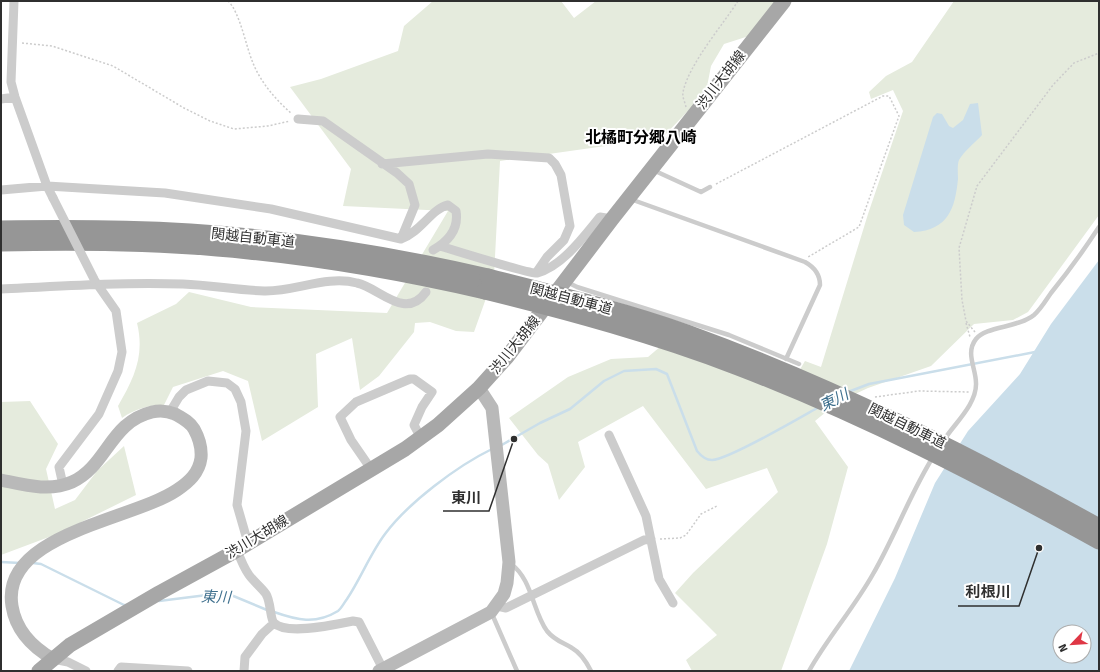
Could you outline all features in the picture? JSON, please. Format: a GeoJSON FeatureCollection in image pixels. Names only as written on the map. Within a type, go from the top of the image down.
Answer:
{"type":"FeatureCollection","features":[{"type":"Feature","properties":{"kind":"highway","name":"関越自動車道"},"geometry":{"type":"LineString","coordinates":[[1,229],[108,228],[249,237],[316,244],[379,255],[486,284],[625,313],[746,356],[866,406],[992,468],[1099,527]]}},
{"type":"Feature","properties":{"kind":"highway","name":"関越自動車道"},"geometry":{"type":"LineString","coordinates":[[1,243],[108,242],[248,250],[379,270],[486,284],[570,313],[662,340],[736,366],[800,392],[925,448],[1099,541]]}},
{"type":"Feature","properties":{"kind":"main road","name":"渋川大胡線"},"geometry":{"type":"LineString","coordinates":[[53,658],[70,645],[121,614],[242,547],[421,438],[479,388],[507,357],[689,120],[784,1]]}},
{"type":"Feature","properties":{"kind":"main road"},"geometry":{"type":"LineString","coordinates":[[39,671],[53,658]]}},
{"type":"Feature","properties":{"kind":"street"},"geometry":{"type":"LineString","coordinates":[[14,1],[11,43],[11,82],[14,97],[47,186],[96,282],[116,311],[122,352],[118,371],[99,414],[60,467],[63,485]]}},
{"type":"Feature","properties":{"kind":"street"},"geometry":{"type":"LineString","coordinates":[[1,99],[14,97]]}},
{"type":"Feature","properties":{"kind":"street"},"geometry":{"type":"LineString","coordinates":[[298,119],[323,121],[382,164],[397,173],[409,184],[415,205],[401,239]]}},
{"type":"Feature","properties":{"kind":"street"},"geometry":{"type":"LineString","coordinates":[[382,164],[488,154],[549,158],[555,164],[561,175],[570,226],[564,240],[547,257],[536,273]]}},
{"type":"Feature","properties":{"kind":"street"},"geometry":{"type":"LineString","coordinates":[[1,190],[47,186],[164,193],[271,209],[401,239],[412,236],[441,207],[448,205],[456,211],[458,222],[453,232],[436,248],[536,273],[554,266],[583,238],[600,216],[612,219]]}},
{"type":"Feature","properties":{"kind":"street"},"geometry":{"type":"LineString","coordinates":[[1,289],[96,282],[183,284],[264,291],[332,281],[352,282],[367,285],[391,301],[412,304],[420,300],[426,292]]}},
{"type":"Feature","properties":{"kind":"street"},"geometry":{"type":"LineString","coordinates":[[371,469],[351,440],[340,417],[356,402],[410,379],[414,379],[432,392],[422,407],[414,425],[421,438]]}},
{"type":"Feature","properties":{"kind":"street"},"geometry":{"type":"LineString","coordinates":[[170,412],[179,397],[186,390],[208,381],[227,383],[235,389],[241,402],[246,431],[237,505],[242,547],[249,576],[265,593],[271,606],[273,620],[282,627],[302,629],[353,621],[359,622],[382,670],[494,609],[506,608],[644,540],[651,540]]}},
{"type":"Feature","properties":{"kind":"street"},"geometry":{"type":"LineString","coordinates":[[479,388],[492,408],[509,562],[507,583],[504,594],[494,609]]}},
{"type":"Feature","properties":{"kind":"street"},"geometry":{"type":"LineString","coordinates":[[1,480],[30,487],[49,488],[73,481],[92,468],[118,431],[134,419],[157,411],[170,412],[186,420],[193,427],[198,438],[202,449],[200,463],[194,477],[173,493],[147,505],[57,540],[39,549],[25,561],[17,574],[10,599],[17,622],[30,643],[53,658],[68,662],[86,671]]}},
{"type":"Feature","properties":{"kind":"street"},"geometry":{"type":"LineString","coordinates":[[609,435],[646,516],[660,579],[673,603]]}},
{"type":"Feature","properties":{"kind":"street"},"geometry":{"type":"LineString","coordinates":[[244,671],[245,657],[273,620]]}},
{"type":"Feature","properties":{"kind":"street"},"geometry":{"type":"LineString","coordinates":[[118,671],[121,667],[188,671]]}},
{"type":"Feature","properties":{"kind":"lane"},"geometry":{"type":"LineString","coordinates":[[651,169],[701,192],[710,187]]}},
{"type":"Feature","properties":{"kind":"lane"},"geometry":{"type":"LineString","coordinates":[[633,200],[813,266],[820,279],[820,285],[786,359]]}},
{"type":"Feature","properties":{"kind":"lane"},"geometry":{"type":"LineString","coordinates":[[809,671],[823,645],[859,598],[874,573],[919,480],[950,430],[966,411],[976,384],[971,356],[972,346],[980,336],[992,330],[1022,322],[1034,314],[1072,267],[1099,227]]}},
{"type":"Feature","properties":{"kind":"lane"},"geometry":{"type":"LineString","coordinates":[[565,280],[577,287],[729,335],[799,364]]}},
{"type":"Feature","properties":{"kind":"lane"},"geometry":{"type":"LineString","coordinates":[[509,562],[517,568],[532,595],[546,630],[556,640],[572,648],[584,658],[591,671]]}},
{"type":"Feature","properties":{"kind":"lane"},"geometry":{"type":"LineString","coordinates":[[494,609],[517,671]]}},
{"type":"Feature","properties":{"kind":"path"},"geometry":{"type":"LineString","coordinates":[[228,1],[238,14],[245,42],[260,78],[277,101],[298,119]]}},
{"type":"Feature","properties":{"kind":"path"},"geometry":{"type":"LineString","coordinates":[[689,120],[682,94],[686,83],[699,59],[738,1]]}},
{"type":"Feature","properties":{"kind":"path"},"geometry":{"type":"LineString","coordinates":[[11,43],[52,46],[113,66],[210,121],[234,129],[268,126],[298,119]]}},
{"type":"Feature","properties":{"kind":"path"},"geometry":{"type":"LineString","coordinates":[[972,346],[962,300],[959,248],[977,186],[1053,85],[1074,63],[1099,53]]}},
{"type":"Feature","properties":{"kind":"path"},"geometry":{"type":"LineString","coordinates":[[710,187],[883,96],[889,96],[899,116],[859,227],[810,255],[805,262]]}},
{"type":"Feature","properties":{"kind":"path"},"geometry":{"type":"LineString","coordinates":[[966,321],[972,330],[980,336]]}},
{"type":"Feature","properties":{"kind":"path"},"geometry":{"type":"LineString","coordinates":[[871,398],[919,391],[974,392]]}},
{"type":"Feature","properties":{"kind":"path"},"geometry":{"type":"LineString","coordinates":[[651,540],[680,538],[686,535],[701,514],[716,506]]}},
{"type":"Feature","properties":{"kind":"shaded area"},"geometry":{"type":"Polygon","coordinates":[[[433,1],[561,1],[574,18],[596,1],[778,1],[752,35],[724,44],[711,66],[706,92],[662,138],[500,161],[494,276],[474,332],[456,331],[430,322],[415,323],[414,332],[379,376],[360,390],[352,338],[316,354],[318,407],[262,441],[248,381],[223,371],[173,387],[164,405],[142,408],[122,418],[118,406],[129,386],[139,356],[140,346],[137,323],[176,304],[189,292],[251,307],[387,313],[448,211],[343,206],[351,169],[290,87],[321,79],[398,51],[404,26],[433,1]]]}},
{"type":"Feature","properties":{"kind":"shaded area"},"geometry":{"type":"Polygon","coordinates":[[[954,1],[1099,1],[1099,215],[1028,312],[1013,320],[974,324],[931,366],[868,388],[838,402],[815,421],[848,467],[827,544],[781,671],[692,671],[686,660],[717,635],[675,593],[693,573],[778,492],[767,468],[706,489],[643,406],[578,442],[585,467],[559,500],[548,464],[538,455],[509,418],[568,377],[611,359],[648,357],[661,346],[788,390],[805,361],[821,367],[868,214],[903,111],[893,90],[871,99],[869,92],[886,76],[912,62],[954,1]]]}},
{"type":"Feature","properties":{"kind":"shaded area"},"geometry":{"type":"Polygon","coordinates":[[[30,401],[58,444],[46,469],[55,509],[75,500],[97,471],[124,446],[136,495],[57,534],[1,555],[1,402],[30,401]]]}},
{"type":"Feature","properties":{"kind":"water"},"geometry":{"type":"Polygon","coordinates":[[[978,103],[982,135],[959,160],[957,190],[952,208],[948,216],[935,227],[914,232],[904,225],[903,215],[933,117],[937,113],[942,114],[949,126],[953,128],[963,120],[970,104],[978,103]]]}},
{"type":"Feature","properties":{"kind":"water"},"geometry":{"type":"Polygon","coordinates":[[[1099,260],[1099,671],[849,671],[895,578],[935,483],[968,431],[1020,374],[1051,324],[1099,260]]]}},
{"type":"Feature","properties":{"kind":"waterway","name":"東川"},"geometry":{"type":"LineString","coordinates":[[848,392],[869,384],[1035,352]]}},
{"type":"Feature","properties":{"kind":"waterway","name":"東川"},"geometry":{"type":"LineString","coordinates":[[500,446],[540,423],[570,409],[604,381],[624,371],[656,369],[667,374],[697,451],[700,455],[710,460],[720,458],[748,446],[819,407]]}},
{"type":"Feature","properties":{"kind":"waterway","name":"東川"},"geometry":{"type":"LineString","coordinates":[[274,612],[298,619],[314,620],[338,611],[352,591],[385,534],[406,510],[449,475],[478,456],[492,449]]}},
{"type":"Feature","properties":{"kind":"waterway","name":"東川"},"geometry":{"type":"LineString","coordinates":[[1,562],[20,563]]}},
{"type":"Feature","properties":{"kind":"waterway","name":"東川"},"geometry":{"type":"LineString","coordinates":[[33,563],[41,564],[124,605],[127,605]]}},
{"type":"Feature","properties":{"kind":"waterway","name":"東川"},"geometry":{"type":"LineString","coordinates":[[159,601],[207,595],[231,595],[267,610]]}},
{"type":"Feature","properties":{"kind":"place","name":"東川"},"geometry":{"type":"Point","coordinates":[514,439]}},
{"type":"Feature","properties":{"kind":"place","name":"利根川"},"geometry":{"type":"Point","coordinates":[1039,548]}},
{"type":"Feature","properties":{"kind":"district","name":"北橘町分郷八崎"},"geometry":{"type":"Point","coordinates":[641,137]}}]}
